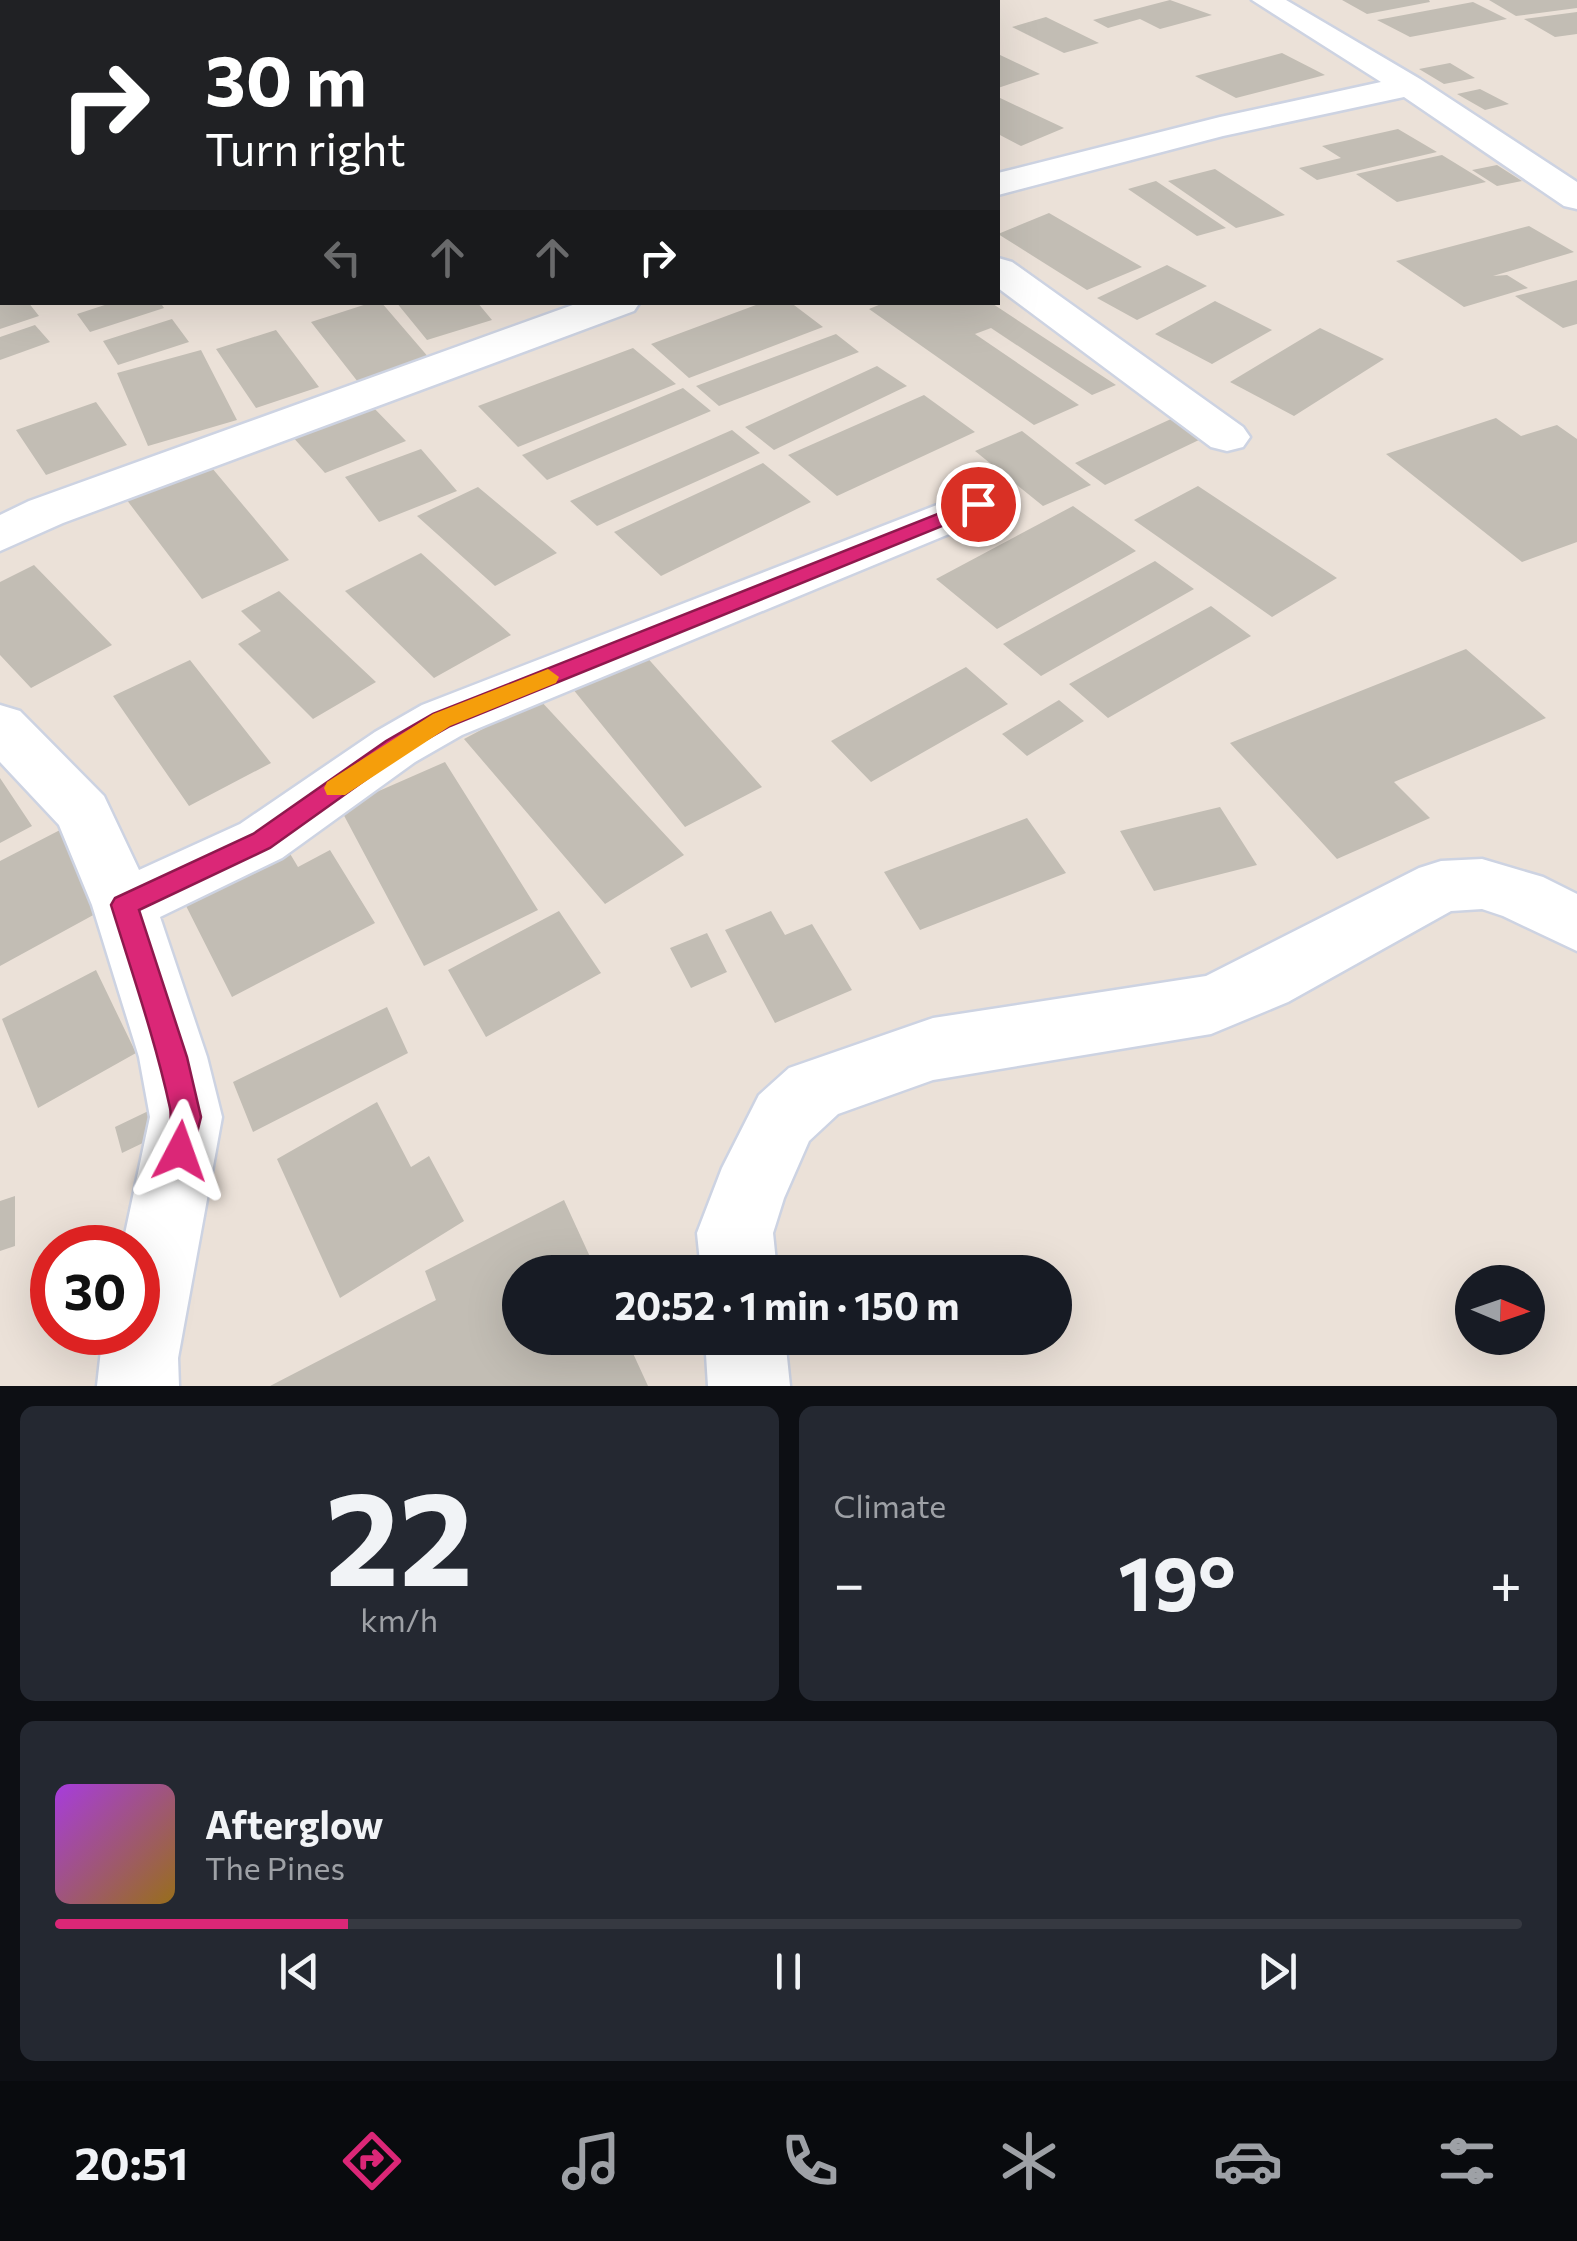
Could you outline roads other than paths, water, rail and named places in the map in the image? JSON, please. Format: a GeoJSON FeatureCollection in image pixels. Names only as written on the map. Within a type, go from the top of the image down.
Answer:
{"type":"FeatureCollection","features":[{"type":"Feature","properties":{"kind":"street"},"geometry":{"type":"LineString","coordinates":[[1266,0],[1409,86],[1577,198]]}},
{"type":"Feature","properties":{"kind":"street"},"geometry":{"type":"LineString","coordinates":[[1000,183],[1220,127],[1409,86]]}},
{"type":"Feature","properties":{"kind":"street"},"geometry":{"type":"LineString","coordinates":[[1000,271],[1227,437]]}},
{"type":"Feature","properties":{"kind":"street"},"geometry":{"type":"LineString","coordinates":[[0,535],[46,512],[612,305]]}},
{"type":"Feature","properties":{"kind":"street"},"geometry":{"type":"LineString","coordinates":[[124,905],[262,841],[394,747],[442,720],[978,504]]}},
{"type":"Feature","properties":{"kind":"street"},"geometry":{"type":"LineString","coordinates":[[0,726],[83,812],[124,905],[173,1057],[186,1117],[138,1358],[138,1386]]}},
{"type":"Feature","properties":{"kind":"street"},"geometry":{"type":"LineString","coordinates":[[738,1255],[736,1233],[748,1194],[784,1118],[814,1091],[933,1049],[1211,1005],[1265,982],[1441,886],[1482,884],[1520,895],[1577,924]]}},
{"type":"Feature","properties":{"kind":"street"},"geometry":{"type":"LineString","coordinates":[[747,1355],[750,1386]]}}]}
